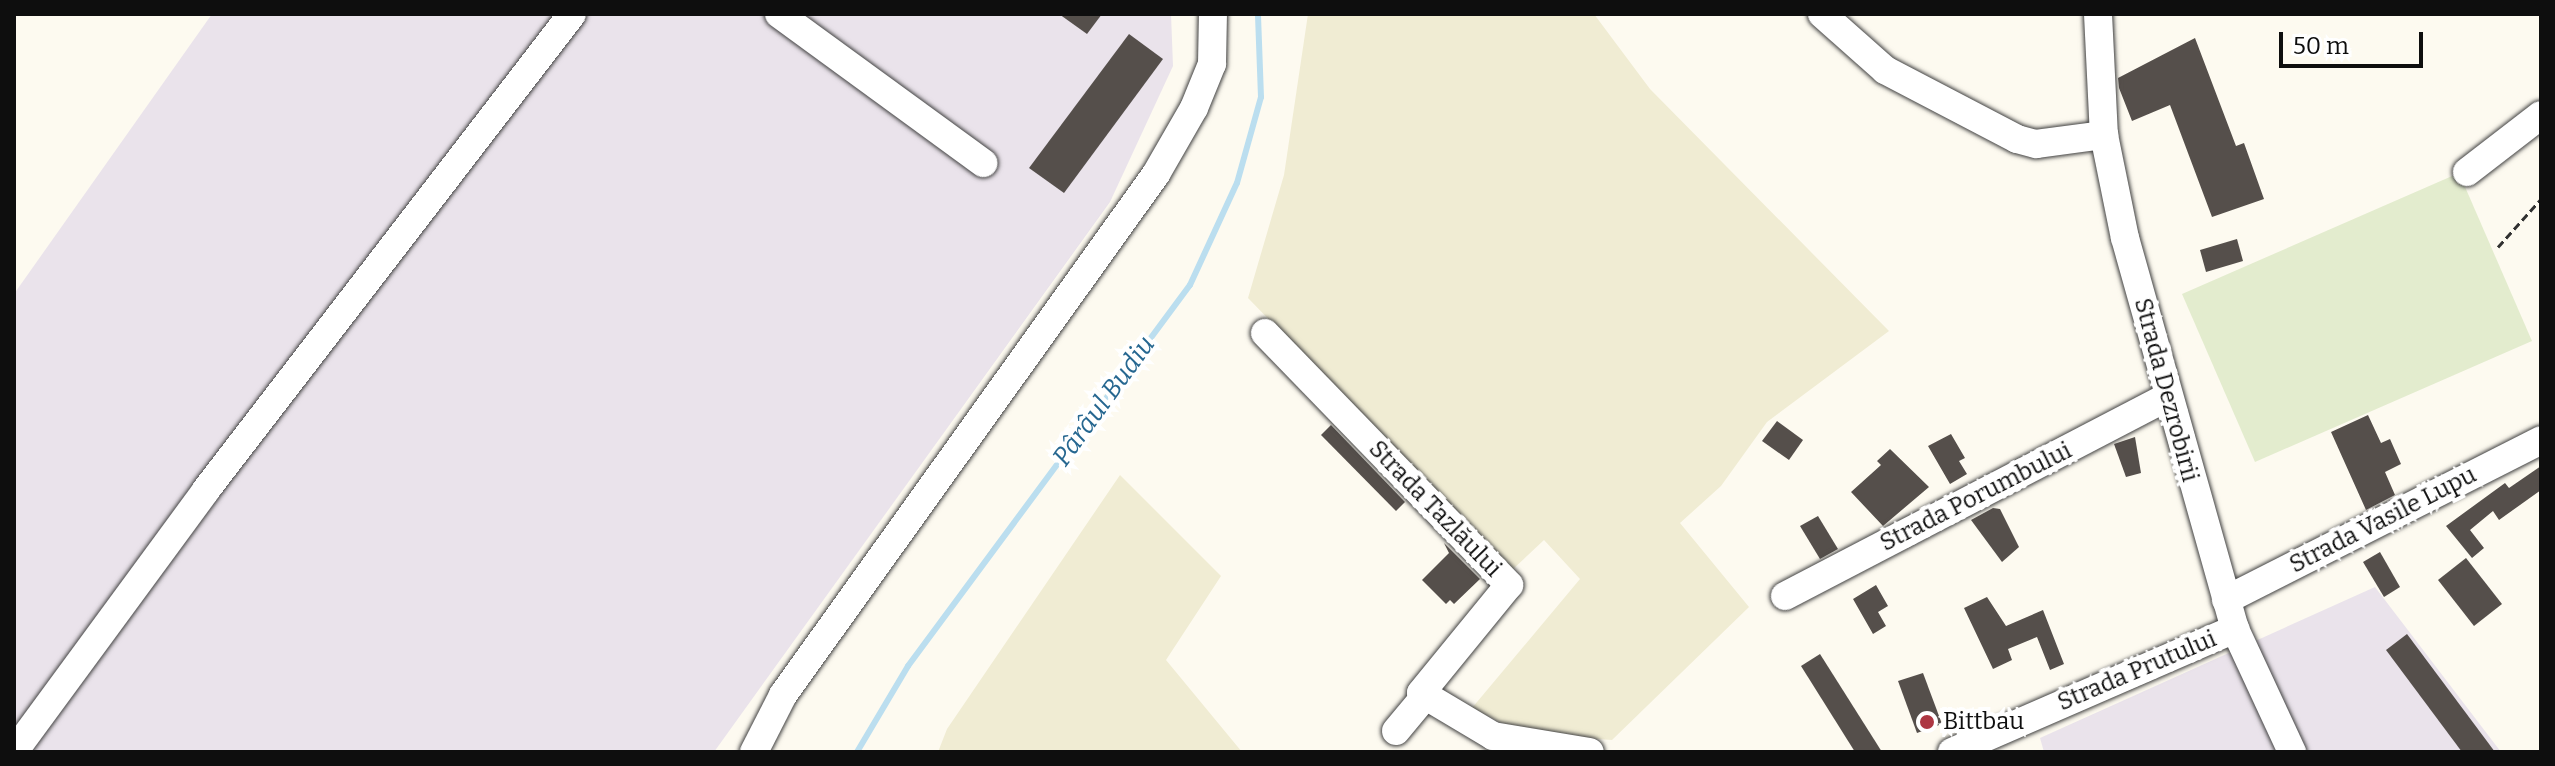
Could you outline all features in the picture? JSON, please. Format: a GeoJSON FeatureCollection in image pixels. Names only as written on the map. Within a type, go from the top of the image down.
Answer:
{"type":"FeatureCollection","features":[{"type":"Feature","properties":{"kind":"street"},"geometry":{"type":"LineString","coordinates":[[21,746],[206,490],[572,14]]}},
{"type":"Feature","properties":{"kind":"street"},"geometry":{"type":"LineString","coordinates":[[779,14],[983,163]]}},
{"type":"Feature","properties":{"kind":"street"},"geometry":{"type":"LineString","coordinates":[[754,752],[783,695],[1156,174],[1194,108],[1212,64],[1213,14]]}},
{"type":"Feature","properties":{"kind":"street"},"geometry":{"type":"LineString","coordinates":[[1822,14],[1885,70],[2017,139],[2036,144],[2104,135]]}},
{"type":"Feature","properties":{"kind":"street","name":"Strada Dezrobirii"},"geometry":{"type":"LineString","coordinates":[[2098,14],[2104,135],[2125,238],[2167,397],[2235,629],[2292,752]]}},
{"type":"Feature","properties":{"kind":"street"},"geometry":{"type":"LineString","coordinates":[[2467,172],[2541,115]]}},
{"type":"Feature","properties":{"kind":"street","name":"Strada Tazlăului"},"geometry":{"type":"LineString","coordinates":[[1265,333],[1509,585],[1424,694]]}},
{"type":"Feature","properties":{"kind":"street","name":"Strada Porumbului"},"geometry":{"type":"LineString","coordinates":[[1785,596],[2167,397]]}},
{"type":"Feature","properties":{"kind":"street","name":"Strada Vasile Lupu"},"geometry":{"type":"LineString","coordinates":[[2226,600],[2541,440]]}},
{"type":"Feature","properties":{"kind":"street","name":"Strada Prutului"},"geometry":{"type":"LineString","coordinates":[[1952,752],[2235,629]]}},
{"type":"Feature","properties":{"kind":"street"},"geometry":{"type":"LineString","coordinates":[[1396,731],[1424,694],[1493,736],[1590,752]]}},
{"type":"Feature","properties":{"kind":"path"},"geometry":{"type":"LineString","coordinates":[[2498,247],[2541,199]]}},
{"type":"Feature","properties":{"kind":"shaded area"},"geometry":{"type":"Polygon","coordinates":[[[212,14],[1171,14],[1173,66],[1110,202],[714,752],[14,752],[14,294],[212,14]]]}},
{"type":"Feature","properties":{"kind":"shaded area"},"geometry":{"type":"Polygon","coordinates":[[[1308,14],[1594,14],[1650,89],[1889,331],[1767,422],[1721,486],[1680,523],[1749,607],[1612,740],[1524,734],[1472,708],[1580,579],[1544,540],[1512,570],[1248,298],[1284,175],[1308,14]]]}},
{"type":"Feature","properties":{"kind":"shaded area"},"geometry":{"type":"Polygon","coordinates":[[[1120,475],[1221,576],[1166,660],[1242,752],[938,752],[947,729],[1120,475]]]}},
{"type":"Feature","properties":{"kind":"shaded area"},"geometry":{"type":"Polygon","coordinates":[[[2375,587],[2501,752],[2044,752],[2040,738],[2375,587]]]}},
{"type":"Feature","properties":{"kind":"green space"},"geometry":{"type":"Polygon","coordinates":[[[2459,173],[2532,341],[2255,462],[2182,294],[2459,173]]]}},
{"type":"Feature","properties":{"kind":"building"},"geometry":{"type":"Polygon","coordinates":[[[1059,14],[1102,14],[1087,34],[1059,14]]]}},
{"type":"Feature","properties":{"kind":"building"},"geometry":{"type":"Polygon","coordinates":[[[1129,34],[1163,59],[1064,193],[1029,168],[1129,34]]]}},
{"type":"Feature","properties":{"kind":"building"},"geometry":{"type":"Polygon","coordinates":[[[2195,38],[2236,146],[2244,143],[2264,199],[2212,217],[2170,105],[2132,121],[2118,78],[2195,38]]]}},
{"type":"Feature","properties":{"kind":"building"},"geometry":{"type":"Polygon","coordinates":[[[2237,239],[2243,261],[2206,272],[2200,250],[2237,239]]]}},
{"type":"Feature","properties":{"kind":"building"},"geometry":{"type":"Polygon","coordinates":[[[2368,415],[2381,443],[2390,439],[2401,464],[2385,472],[2395,495],[2366,510],[2331,432],[2368,415]]]}},
{"type":"Feature","properties":{"kind":"building"},"geometry":{"type":"Polygon","coordinates":[[[1777,421],[1803,440],[1789,460],[1762,441],[1777,421]]]}},
{"type":"Feature","properties":{"kind":"building"},"geometry":{"type":"Polygon","coordinates":[[[1331,425],[1405,502],[1396,511],[1321,435],[1331,425]]]}},
{"type":"Feature","properties":{"kind":"building"},"geometry":{"type":"Polygon","coordinates":[[[1951,434],[1965,458],[1959,461],[1967,474],[1950,484],[1928,446],[1951,434]]]}},
{"type":"Feature","properties":{"kind":"building"},"geometry":{"type":"Polygon","coordinates":[[[2135,437],[2141,473],[2126,477],[2114,444],[2135,437]]]}},
{"type":"Feature","properties":{"kind":"building"},"geometry":{"type":"Polygon","coordinates":[[[1890,449],[1929,487],[1883,526],[1851,492],[1881,465],[1877,461],[1890,449]]]}},
{"type":"Feature","properties":{"kind":"building"},"geometry":{"type":"Polygon","coordinates":[[[2541,466],[2541,490],[2499,520],[2493,511],[2470,530],[2484,548],[2472,558],[2446,526],[2505,483],[2509,488],[2541,466]]]}},
{"type":"Feature","properties":{"kind":"building"},"geometry":{"type":"Polygon","coordinates":[[[1993,508],[2000,509],[2019,547],[2002,562],[1971,520],[1993,508]]]}},
{"type":"Feature","properties":{"kind":"building"},"geometry":{"type":"Polygon","coordinates":[[[1818,516],[1838,549],[1820,559],[1800,526],[1818,516]]]}},
{"type":"Feature","properties":{"kind":"building"},"geometry":{"type":"Polygon","coordinates":[[[1444,543],[1480,579],[1454,604],[1450,600],[1446,604],[1422,580],[1449,553],[1444,543]]]}},
{"type":"Feature","properties":{"kind":"building"},"geometry":{"type":"Polygon","coordinates":[[[2380,552],[2400,587],[2384,597],[2363,562],[2380,552]]]}},
{"type":"Feature","properties":{"kind":"building"},"geometry":{"type":"Polygon","coordinates":[[[2466,558],[2502,604],[2474,626],[2438,580],[2466,558]]]}},
{"type":"Feature","properties":{"kind":"building"},"geometry":{"type":"Polygon","coordinates":[[[1876,585],[1888,606],[1878,612],[1886,626],[1873,634],[1853,599],[1876,585]]]}},
{"type":"Feature","properties":{"kind":"building"},"geometry":{"type":"Polygon","coordinates":[[[1987,597],[2006,626],[2043,610],[2064,664],[2050,670],[2037,637],[2008,649],[2012,660],[1993,669],[1964,608],[1987,597]]]}},
{"type":"Feature","properties":{"kind":"building"},"geometry":{"type":"Polygon","coordinates":[[[2407,634],[2495,752],[2462,752],[2386,650],[2407,634]]]}},
{"type":"Feature","properties":{"kind":"building"},"geometry":{"type":"Polygon","coordinates":[[[1820,654],[1882,752],[1855,752],[1801,666],[1820,654]]]}},
{"type":"Feature","properties":{"kind":"building"},"geometry":{"type":"Polygon","coordinates":[[[1923,673],[1942,724],[1917,733],[1898,681],[1923,673]]]}},
{"type":"Feature","properties":{"kind":"waterway","name":"Pârâul Budiu"},"geometry":{"type":"LineString","coordinates":[[857,752],[908,666],[1190,285],[1237,183],[1261,97],[1258,14]]}},
{"type":"Feature","properties":{"kind":"place","name":"Bittbau"},"geometry":{"type":"Point","coordinates":[1927,722]}}]}
